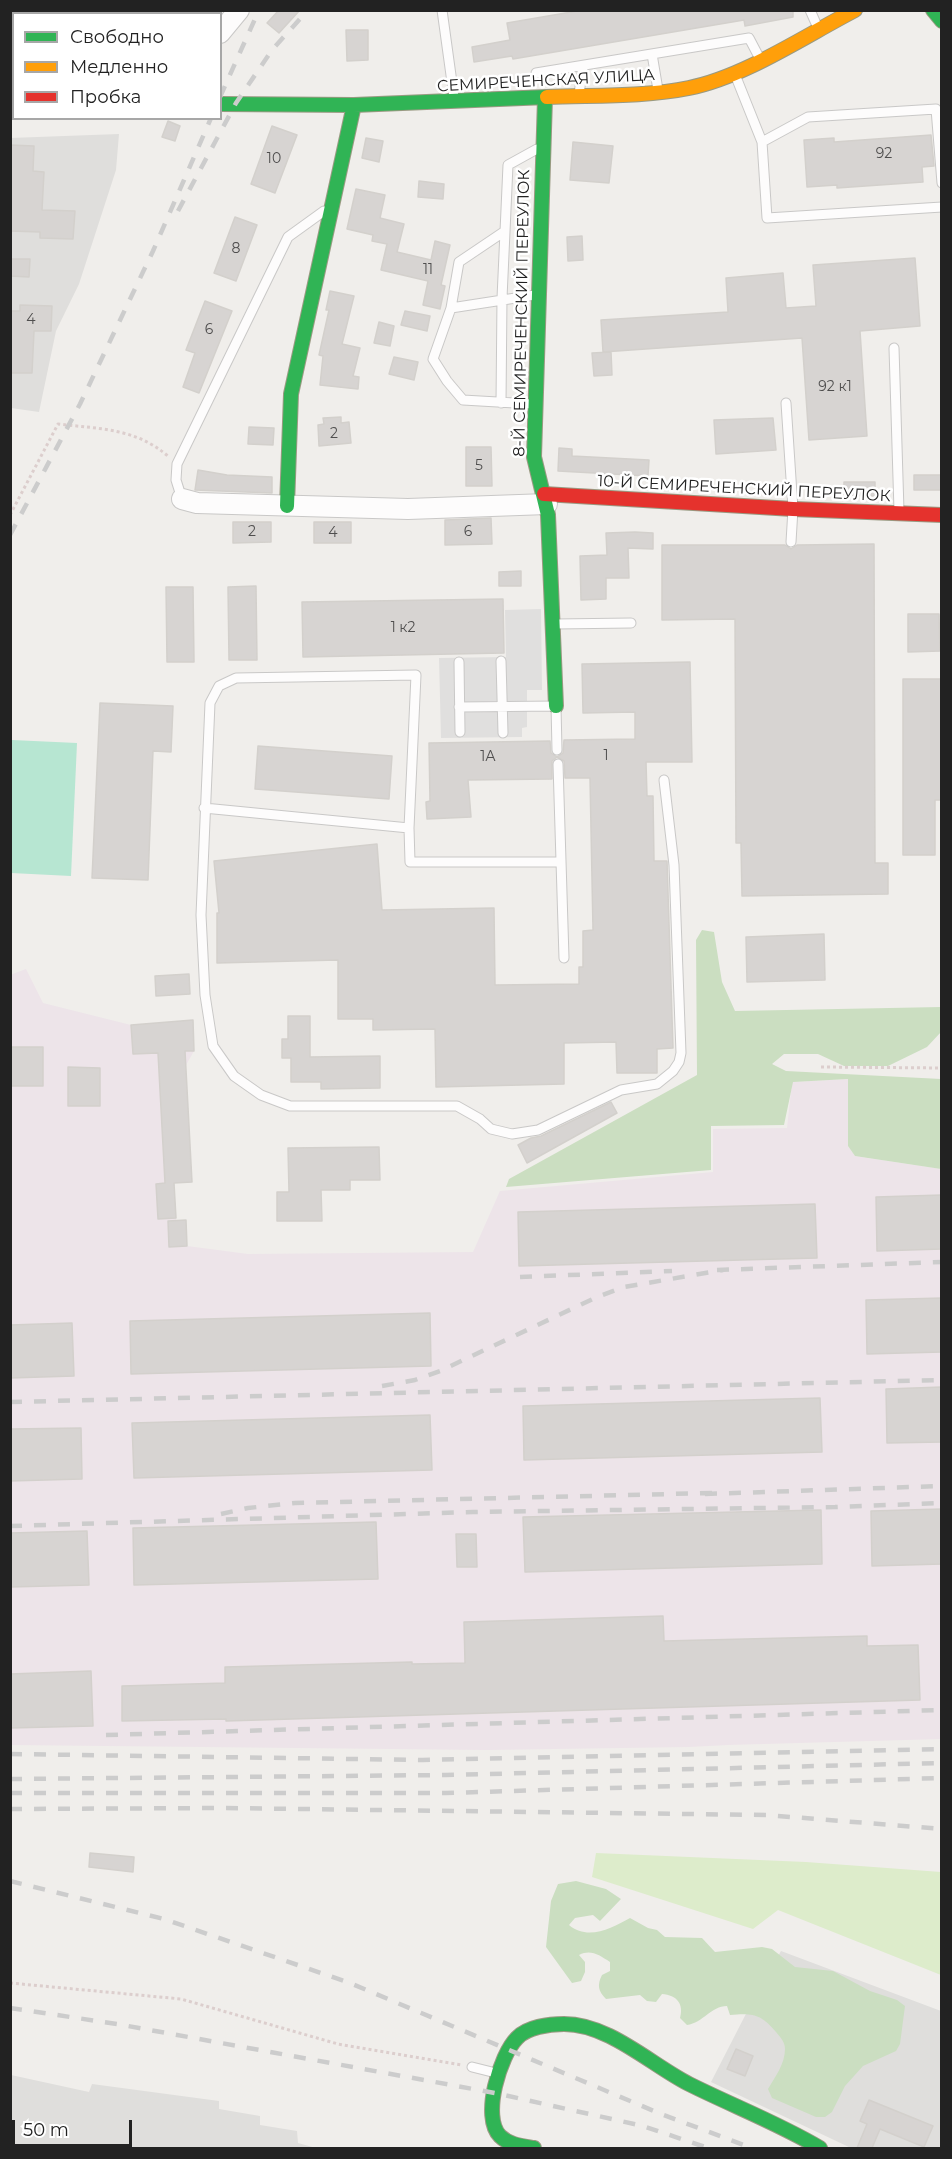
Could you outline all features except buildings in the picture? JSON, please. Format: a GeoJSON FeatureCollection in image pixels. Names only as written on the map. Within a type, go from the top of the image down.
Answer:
{"type":"FeatureCollection","features":[{"type":"Feature","properties":{"kind":"street"},"geometry":{"type":"LineString","coordinates":[[222,31],[239,10]]}},
{"type":"Feature","properties":{"kind":"street","name":"СЕМИРЕЧЕНСКАЯ УЛИЦА"},"geometry":{"type":"LineString","coordinates":[[222,104],[354,105],[455,102],[659,92],[690,88],[735,74],[855,10]]}},
{"type":"Feature","properties":{"kind":"street"},"geometry":{"type":"LineString","coordinates":[[933,10],[942,21]]}},
{"type":"Feature","properties":{"kind":"street","name":"8-Й СЕМИРЕЧЕНСКИЙ ПЕРЕУЛОК"},"geometry":{"type":"LineString","coordinates":[[545,98],[534,457],[546,499],[554,624],[556,706]]}},
{"type":"Feature","properties":{"kind":"street"},"geometry":{"type":"LineString","coordinates":[[287,506],[291,394],[354,105]]}},
{"type":"Feature","properties":{"kind":"street"},"geometry":{"type":"LineString","coordinates":[[182,499],[197,503],[408,509],[546,499]]}},
{"type":"Feature","properties":{"kind":"street","name":"10-Й СЕМИРЕЧЕНСКИЙ ПЕРЕУЛОК"},"geometry":{"type":"LineString","coordinates":[[546,499],[899,513],[938,518]]}},
{"type":"Feature","properties":{"kind":"street"},"geometry":{"type":"LineString","coordinates":[[534,2148],[505,2140],[497,2132],[492,2118],[499,2074],[508,2050],[517,2038],[530,2031],[555,2024],[579,2024],[596,2029],[668,2073],[731,2104],[792,2130],[820,2148]]}},
{"type":"Feature","properties":{"kind":"lane"},"geometry":{"type":"LineString","coordinates":[[442,10],[455,102]]}},
{"type":"Feature","properties":{"kind":"lane"},"geometry":{"type":"LineString","coordinates":[[810,10],[819,30]]}},
{"type":"Feature","properties":{"kind":"lane"},"geometry":{"type":"LineString","coordinates":[[536,73],[749,38],[762,61]]}},
{"type":"Feature","properties":{"kind":"lane"},"geometry":{"type":"LineString","coordinates":[[652,54],[659,92]]}},
{"type":"Feature","properties":{"kind":"lane"},"geometry":{"type":"LineString","coordinates":[[579,96],[583,66]]}},
{"type":"Feature","properties":{"kind":"lane"},"geometry":{"type":"LineString","coordinates":[[735,74],[762,142],[767,219],[942,207]]}},
{"type":"Feature","properties":{"kind":"lane"},"geometry":{"type":"LineString","coordinates":[[762,142],[808,117],[936,109],[942,183]]}},
{"type":"Feature","properties":{"kind":"lane"},"geometry":{"type":"LineString","coordinates":[[501,403],[502,298],[508,165],[542,147]]}},
{"type":"Feature","properties":{"kind":"lane"},"geometry":{"type":"LineString","coordinates":[[182,499],[176,480],[177,464],[288,237],[334,204]]}},
{"type":"Feature","properties":{"kind":"lane"},"geometry":{"type":"LineString","coordinates":[[505,231],[459,262],[451,308],[433,359],[463,400],[535,405]]}},
{"type":"Feature","properties":{"kind":"lane"},"geometry":{"type":"LineString","coordinates":[[451,308],[538,294]]}},
{"type":"Feature","properties":{"kind":"lane"},"geometry":{"type":"LineString","coordinates":[[894,348],[899,513]]}},
{"type":"Feature","properties":{"kind":"lane"},"geometry":{"type":"LineString","coordinates":[[786,403],[793,509],[791,542]]}},
{"type":"Feature","properties":{"kind":"lane"},"geometry":{"type":"LineString","coordinates":[[554,624],[631,623]]}},
{"type":"Feature","properties":{"kind":"lane"},"geometry":{"type":"LineString","coordinates":[[501,661],[502,733]]}},
{"type":"Feature","properties":{"kind":"lane"},"geometry":{"type":"LineString","coordinates":[[459,662],[460,732]]}},
{"type":"Feature","properties":{"kind":"lane"},"geometry":{"type":"LineString","coordinates":[[561,862],[410,862],[416,675],[236,678],[219,686],[210,703],[201,915],[205,995],[213,1046],[234,1076],[261,1095],[290,1106],[457,1106],[480,1119],[490,1129],[512,1134],[538,1130],[621,1090],[657,1084],[673,1071],[679,1062],[681,1053],[674,865],[664,780]]}},
{"type":"Feature","properties":{"kind":"lane"},"geometry":{"type":"LineString","coordinates":[[459,707],[556,706],[557,750]]}},
{"type":"Feature","properties":{"kind":"lane"},"geometry":{"type":"LineString","coordinates":[[558,764],[564,958]]}},
{"type":"Feature","properties":{"kind":"lane"},"geometry":{"type":"LineString","coordinates":[[204,808],[410,828]]}},
{"type":"Feature","properties":{"kind":"lane"},"geometry":{"type":"LineString","coordinates":[[472,2067],[499,2074]]}},
{"type":"Feature","properties":{"kind":"path"},"geometry":{"type":"LineString","coordinates":[[10,515],[58,424],[135,435],[160,449],[177,464]]}},
{"type":"Feature","properties":{"kind":"path"},"geometry":{"type":"LineString","coordinates":[[821,1067],[942,1068]]}},
{"type":"Feature","properties":{"kind":"path"},"geometry":{"type":"LineString","coordinates":[[10,1983],[181,1999],[338,2044],[472,2067]]}},
{"type":"Feature","properties":{"kind":"shaded area"},"geometry":{"type":"Polygon","coordinates":[[[11,10],[211,10],[211,12],[12,12],[12,93],[10,93],[11,10]]]}},
{"type":"Feature","properties":{"kind":"shaded area"},"geometry":{"type":"Polygon","coordinates":[[[119,134],[116,170],[79,284],[56,331],[39,412],[11,408],[10,138],[119,134]]]}},
{"type":"Feature","properties":{"kind":"shaded area"},"geometry":{"type":"Polygon","coordinates":[[[541,609],[542,690],[527,690],[527,727],[522,728],[522,737],[441,738],[439,658],[506,657],[505,610],[541,609]]]}},
{"type":"Feature","properties":{"kind":"shaded area"},"geometry":{"type":"Polygon","coordinates":[[[26,969],[43,1003],[131,1025],[133,1054],[194,1051],[186,1065],[192,1182],[174,1183],[176,1220],[168,1221],[169,1247],[187,1246],[248,1254],[473,1252],[500,1191],[713,1172],[713,1129],[787,1128],[792,1082],[849,1079],[848,1146],[855,1156],[941,1169],[941,1739],[689,1747],[487,1750],[11,1745],[10,975],[26,969]]]}},
{"type":"Feature","properties":{"kind":"shaded area"},"geometry":{"type":"Polygon","coordinates":[[[781,1951],[941,2011],[941,2148],[851,2148],[711,2082],[781,1951]]]}},
{"type":"Feature","properties":{"kind":"shaded area"},"geometry":{"type":"Polygon","coordinates":[[[11,2075],[89,2092],[92,2084],[219,2101],[219,2109],[260,2116],[260,2125],[297,2131],[298,2143],[316,2148],[11,2148],[11,2075]]]}},
{"type":"Feature","properties":{"kind":"green space"},"geometry":{"type":"Polygon","coordinates":[[[12,740],[77,743],[71,876],[11,873],[12,740]]]}},
{"type":"Feature","properties":{"kind":"green space"},"geometry":{"type":"Polygon","coordinates":[[[702,930],[714,932],[722,982],[735,1011],[941,1007],[941,1032],[927,1047],[888,1066],[844,1066],[818,1054],[784,1054],[772,1064],[786,1071],[941,1079],[941,1169],[855,1156],[848,1146],[848,1079],[793,1082],[784,1125],[711,1126],[711,1170],[506,1187],[509,1179],[697,1075],[696,940],[702,930]]]}},
{"type":"Feature","properties":{"kind":"green space"},"geometry":{"type":"Polygon","coordinates":[[[596,1853],[806,1862],[941,1872],[941,1975],[778,1910],[753,1929],[592,1877],[596,1853]]]}},
{"type":"Feature","properties":{"kind":"green space"},"geometry":{"type":"Polygon","coordinates":[[[576,1881],[606,1889],[621,1899],[600,1921],[593,1915],[575,1918],[569,1925],[576,1930],[600,1931],[630,1918],[648,1928],[657,1930],[665,1937],[702,1938],[715,1952],[762,1947],[772,1949],[795,1967],[833,1971],[870,1991],[897,2000],[905,2006],[900,2044],[896,2051],[863,2066],[845,2086],[832,2112],[825,2117],[816,2117],[772,2098],[768,2089],[781,2065],[785,2047],[776,2032],[761,2018],[745,2014],[730,2015],[727,2006],[716,2009],[693,2024],[687,2025],[680,2018],[681,2008],[678,2001],[672,1996],[662,1994],[656,2002],[647,2001],[640,1995],[606,1999],[600,1991],[599,1982],[602,1975],[610,1971],[610,1962],[591,1953],[579,1955],[585,1962],[585,1972],[581,1981],[572,1983],[546,1947],[551,1901],[558,1884],[576,1881]]]}},
{"type":"Feature","properties":{"kind":"railway"},"geometry":{"type":"LineString","coordinates":[[222,93],[259,10]]}},
{"type":"Feature","properties":{"kind":"railway"},"geometry":{"type":"LineString","coordinates":[[178,211],[236,103],[272,50],[308,10]]}},
{"type":"Feature","properties":{"kind":"railway"},"geometry":{"type":"LineString","coordinates":[[10,535],[80,404],[153,251],[210,120]]}},
{"type":"Feature","properties":{"kind":"railway"},"geometry":{"type":"LineString","coordinates":[[717,1270],[942,1262]]}},
{"type":"Feature","properties":{"kind":"railway"},"geometry":{"type":"LineString","coordinates":[[382,1386],[415,1380],[440,1371],[597,1297],[624,1287],[723,1270]]}},
{"type":"Feature","properties":{"kind":"railway"},"geometry":{"type":"LineString","coordinates":[[520,1277],[672,1271]]}},
{"type":"Feature","properties":{"kind":"railway"},"geometry":{"type":"LineString","coordinates":[[10,1402],[942,1380]]}},
{"type":"Feature","properties":{"kind":"railway"},"geometry":{"type":"LineString","coordinates":[[705,1494],[942,1486]]}},
{"type":"Feature","properties":{"kind":"railway"},"geometry":{"type":"LineString","coordinates":[[221,1514],[248,1508],[295,1503],[712,1493]]}},
{"type":"Feature","properties":{"kind":"railway"},"geometry":{"type":"LineString","coordinates":[[10,1526],[473,1512],[835,1507],[942,1503]]}},
{"type":"Feature","properties":{"kind":"railway"},"geometry":{"type":"LineString","coordinates":[[106,1735],[942,1710]]}},
{"type":"Feature","properties":{"kind":"railway"},"geometry":{"type":"LineString","coordinates":[[10,1754],[423,1760],[942,1749]]}},
{"type":"Feature","properties":{"kind":"railway"},"geometry":{"type":"LineString","coordinates":[[10,1779],[446,1775],[942,1763]]}},
{"type":"Feature","properties":{"kind":"railway"},"geometry":{"type":"LineString","coordinates":[[10,1793],[446,1793],[942,1778]]}},
{"type":"Feature","properties":{"kind":"railway"},"geometry":{"type":"LineString","coordinates":[[10,1809],[225,1808],[766,1815],[942,1829]]}},
{"type":"Feature","properties":{"kind":"railway"},"geometry":{"type":"LineString","coordinates":[[10,1881],[164,1919],[350,1983],[661,2114],[752,2148]]}},
{"type":"Feature","properties":{"kind":"railway"},"geometry":{"type":"LineString","coordinates":[[10,2008],[117,2024],[495,2093],[643,2126],[708,2148]]}},
{"type":"Feature","properties":{"kind":"traffic: fast"},"geometry":{"type":"LineString","coordinates":[[933,10],[942,21]]}},
{"type":"Feature","properties":{"kind":"traffic: fast"},"geometry":{"type":"LineString","coordinates":[[222,104],[354,105],[547,97]]}},
{"type":"Feature","properties":{"kind":"traffic: fast"},"geometry":{"type":"LineString","coordinates":[[545,98],[534,457],[548,515],[556,706]]}},
{"type":"Feature","properties":{"kind":"traffic: fast"},"geometry":{"type":"LineString","coordinates":[[287,506],[291,394],[354,105]]}},
{"type":"Feature","properties":{"kind":"traffic: fast"},"geometry":{"type":"LineString","coordinates":[[534,2148],[520,2146],[500,2136],[492,2115],[495,2086],[505,2058],[521,2034],[532,2029],[564,2024],[581,2026],[613,2038],[689,2084],[820,2148]]}},
{"type":"Feature","properties":{"kind":"traffic: slow"},"geometry":{"type":"LineString","coordinates":[[547,97],[655,93],[710,83],[774,55],[855,10]]}},
{"type":"Feature","properties":{"kind":"traffic: jam"},"geometry":{"type":"LineString","coordinates":[[544,494],[793,509],[942,515]]}}]}
